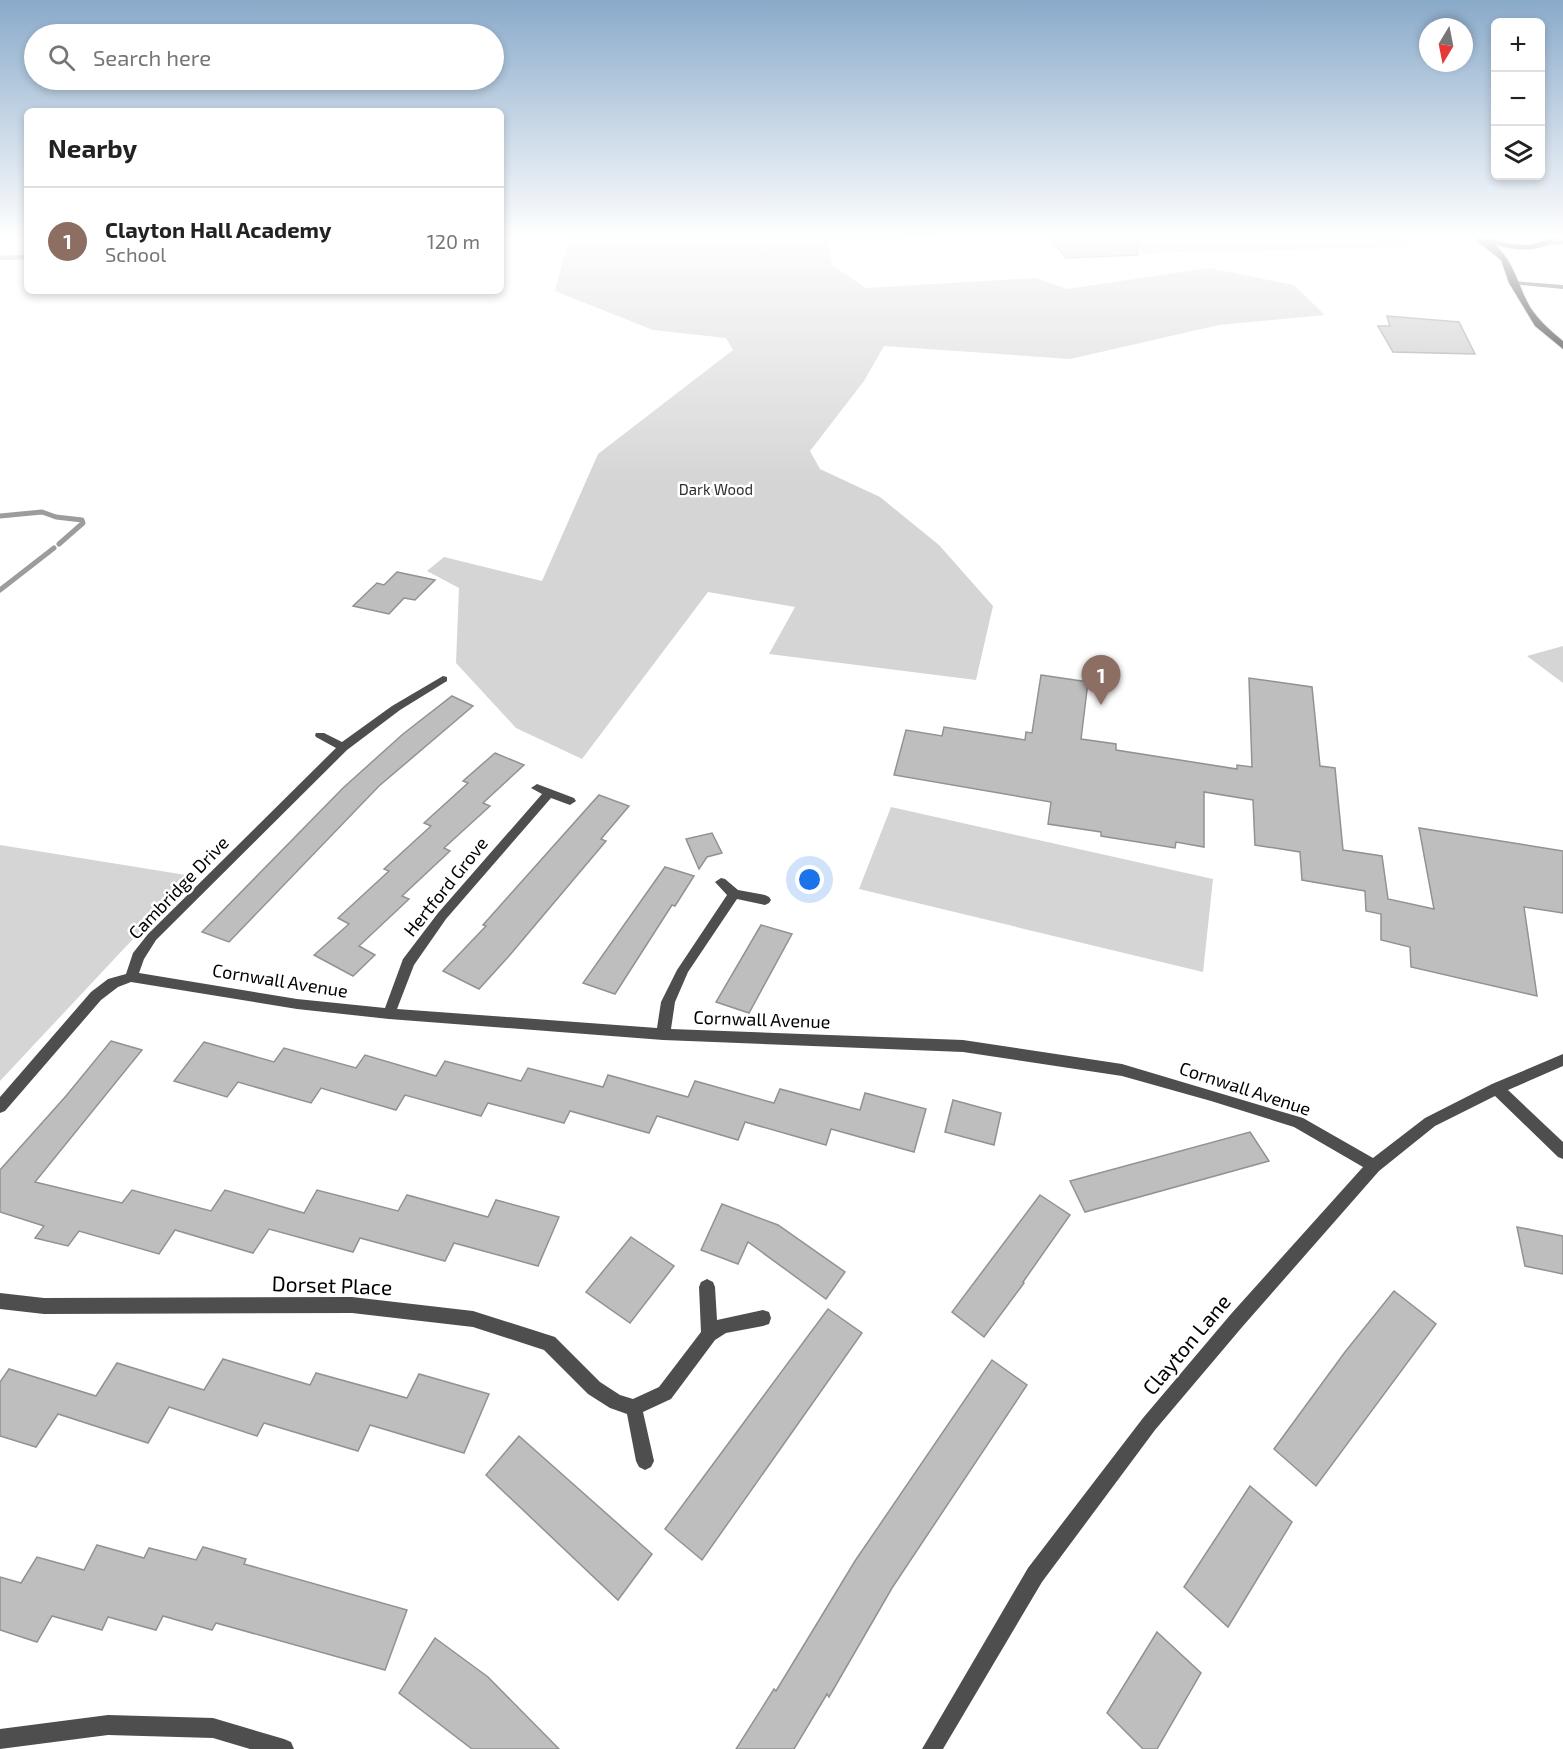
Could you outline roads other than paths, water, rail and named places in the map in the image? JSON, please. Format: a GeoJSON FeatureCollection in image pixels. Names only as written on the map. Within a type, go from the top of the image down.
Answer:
{"type":"FeatureCollection","features":[{"type":"Feature","properties":{"kind":"main road"},"geometry":{"type":"LineString","coordinates":[[1535,320],[1563,346]]}},
{"type":"Feature","properties":{"kind":"street","name":"Cambridge Drive"},"geometry":{"type":"LineString","coordinates":[[131,977],[138,957],[152,937],[343,747],[396,708],[443,679]]}},
{"type":"Feature","properties":{"kind":"street"},"geometry":{"type":"LineString","coordinates":[[320,735],[343,747]]}},
{"type":"Feature","properties":{"kind":"street","name":"Hertford Grove"},"geometry":{"type":"LineString","coordinates":[[389,1014],[408,963],[442,916],[543,791],[570,801]]}},
{"type":"Feature","properties":{"kind":"street"},"geometry":{"type":"LineString","coordinates":[[721,882],[734,894],[765,900]]}},
{"type":"Feature","properties":{"kind":"street"},"geometry":{"type":"LineString","coordinates":[[663,1035],[668,1002],[684,970],[734,894]]}},
{"type":"Feature","properties":{"kind":"street"},"geometry":{"type":"LineString","coordinates":[[0,1107],[96,996],[113,983],[131,977]]}},
{"type":"Feature","properties":{"kind":"street","name":"Cornwall Avenue"},"geometry":{"type":"LineString","coordinates":[[131,977],[297,1004],[389,1014],[663,1035],[963,1046],[1122,1070],[1298,1122],[1374,1166]]}},
{"type":"Feature","properties":{"kind":"street","name":"Clayton Lane"},"geometry":{"type":"LineString","coordinates":[[932,1749],[1035,1575],[1149,1424],[1237,1320],[1374,1166],[1430,1122],[1497,1088],[1563,1060]]}},
{"type":"Feature","properties":{"kind":"street"},"geometry":{"type":"LineString","coordinates":[[1497,1088],[1563,1152]]}},
{"type":"Feature","properties":{"kind":"street"},"geometry":{"type":"LineString","coordinates":[[707,1287],[709,1334]]}},
{"type":"Feature","properties":{"kind":"street","name":"Dorset Place"},"geometry":{"type":"LineString","coordinates":[[0,1301],[45,1306],[352,1305],[473,1319],[549,1343],[594,1388],[616,1402],[634,1408]]}},
{"type":"Feature","properties":{"kind":"street"},"geometry":{"type":"LineString","coordinates":[[645,1461],[634,1408],[665,1393],[709,1334],[723,1325],[763,1318]]}},
{"type":"Feature","properties":{"kind":"street"},"geometry":{"type":"LineString","coordinates":[[0,1739],[108,1725],[213,1728],[284,1749]]}},
{"type":"Feature","properties":{"kind":"waterway"},"geometry":{"type":"LineString","coordinates":[[0,516],[42,512],[56,517],[82,520],[83,523],[59,544]]}},
{"type":"Feature","properties":{"kind":"waterway"},"geometry":{"type":"LineString","coordinates":[[0,590],[54,548]]}},
{"type":"Feature","properties":{"kind":"place","name":"Clayton Hall Academy"},"geometry":{"type":"Point","coordinates":[1101,705]}},
{"type":"Feature","properties":{"kind":"park label","name":"Dark Wood"},"geometry":{"type":"Point","coordinates":[716,490]}}]}
